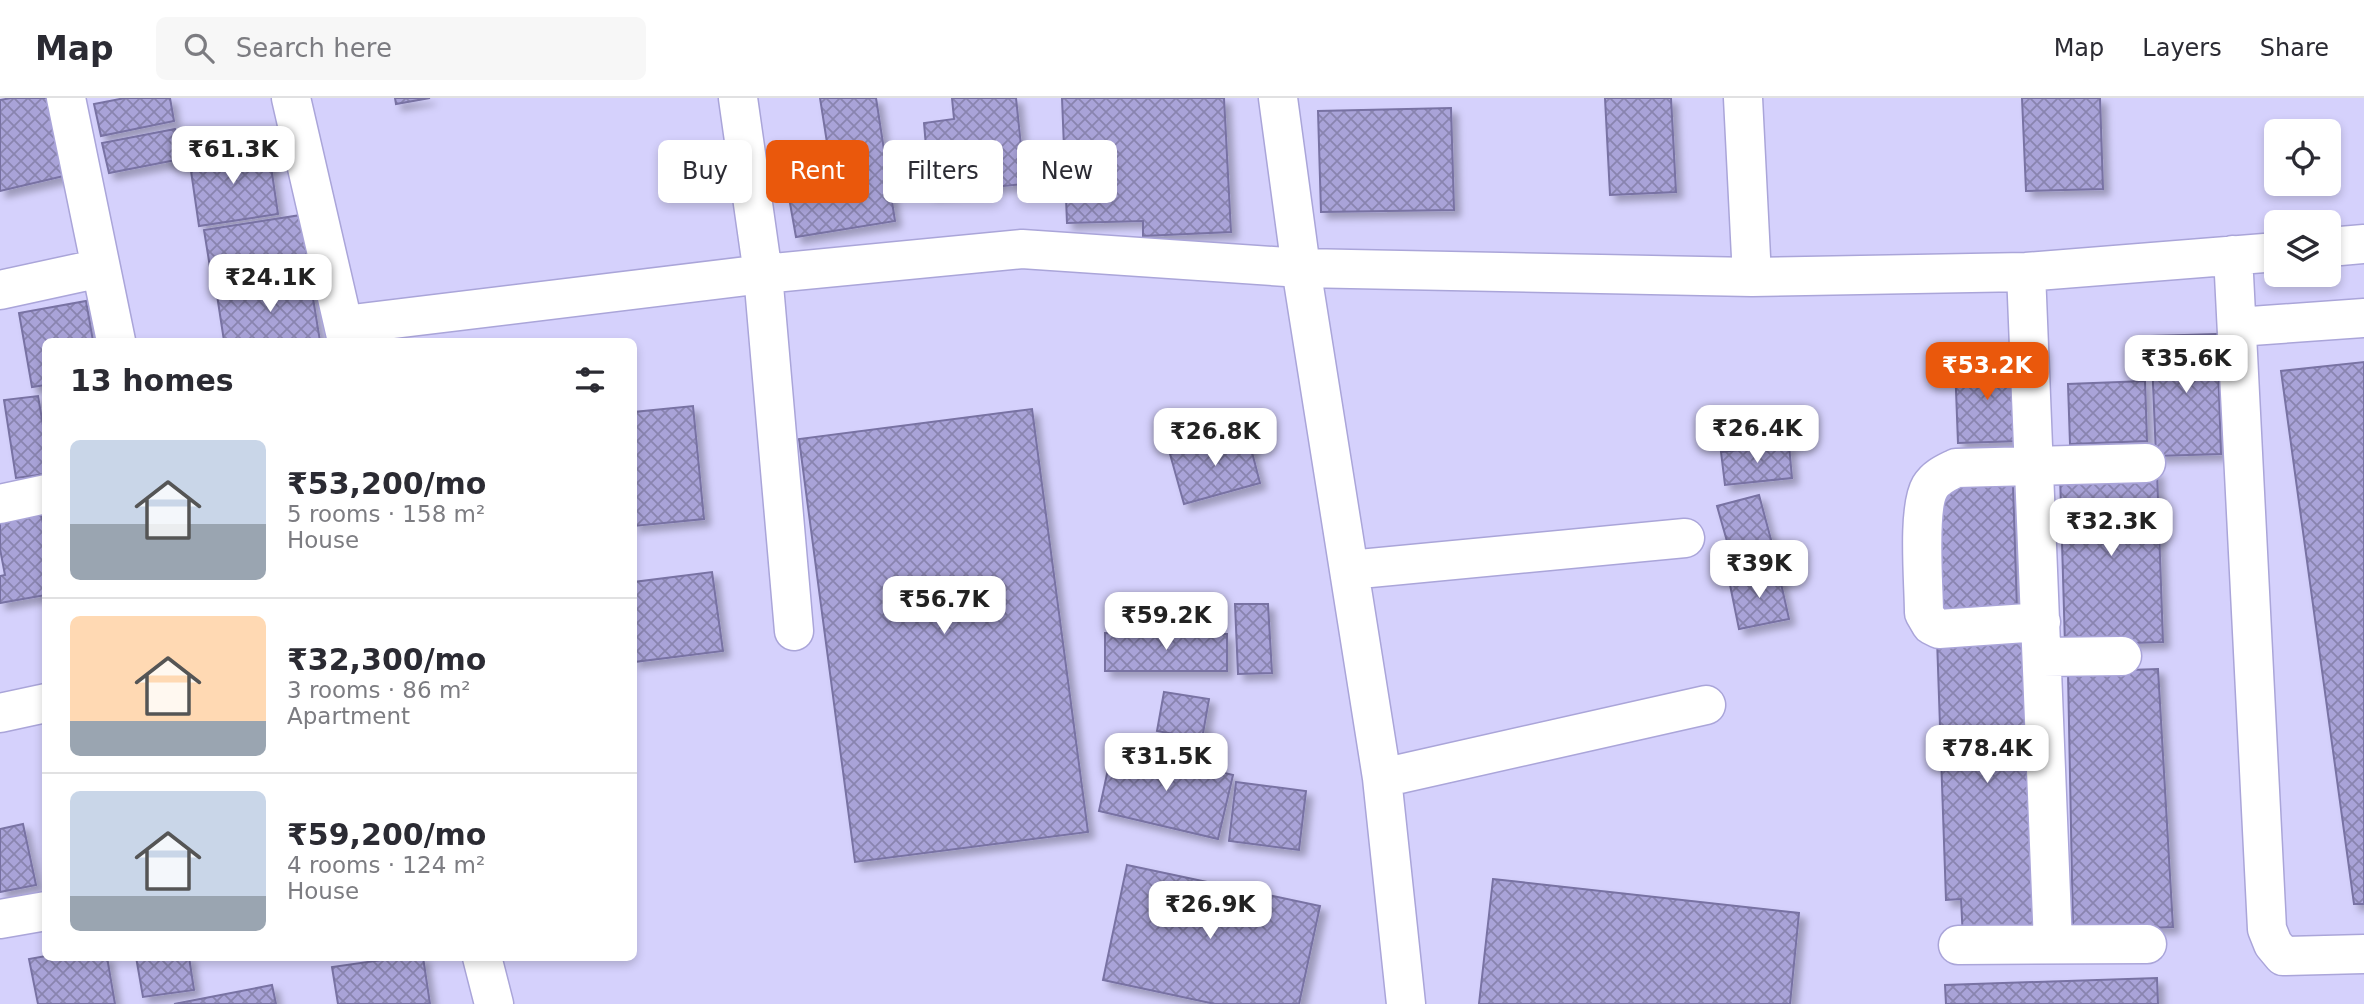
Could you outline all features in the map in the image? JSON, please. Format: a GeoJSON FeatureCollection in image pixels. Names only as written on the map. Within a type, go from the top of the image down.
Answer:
{"type":"FeatureCollection","features":[{"type":"Feature","properties":{"kind":"street"},"geometry":{"type":"LineString","coordinates":[[66,98],[115,338]]}},
{"type":"Feature","properties":{"kind":"street"},"geometry":{"type":"LineString","coordinates":[[290,98],[346,333],[763,274],[1022,249],[1301,268],[1752,277],[2026,272],[2264,252]]}},
{"type":"Feature","properties":{"kind":"street"},"geometry":{"type":"LineString","coordinates":[[738,98],[763,274],[794,631]]}},
{"type":"Feature","properties":{"kind":"street"},"geometry":{"type":"LineString","coordinates":[[1278,98],[1301,268],[1382,778],[1406,1004]]}},
{"type":"Feature","properties":{"kind":"street"},"geometry":{"type":"LineString","coordinates":[[1743,98],[1752,277]]}},
{"type":"Feature","properties":{"kind":"street"},"geometry":{"type":"LineString","coordinates":[[2341,246],[2364,244]]}},
{"type":"Feature","properties":{"kind":"street"},"geometry":{"type":"LineString","coordinates":[[2233,255],[2267,929],[2273,944],[2283,956],[2364,954]]}},
{"type":"Feature","properties":{"kind":"street"},"geometry":{"type":"LineString","coordinates":[[0,290],[101,268]]}},
{"type":"Feature","properties":{"kind":"street"},"geometry":{"type":"LineString","coordinates":[[2026,272],[2053,944]]}},
{"type":"Feature","properties":{"kind":"street"},"geometry":{"type":"LineString","coordinates":[[2237,327],[2364,318]]}},
{"type":"Feature","properties":{"kind":"street"},"geometry":{"type":"LineString","coordinates":[[2122,656],[2042,639],[1939,629],[1931,625],[1924,612],[1924,508],[1930,488],[1940,475],[1956,468],[2146,463]]}},
{"type":"Feature","properties":{"kind":"street"},"geometry":{"type":"LineString","coordinates":[[0,503],[42,495]]}},
{"type":"Feature","properties":{"kind":"street"},"geometry":{"type":"LineString","coordinates":[[1349,569],[1685,538]]}},
{"type":"Feature","properties":{"kind":"street"},"geometry":{"type":"LineString","coordinates":[[0,713],[42,704]]}},
{"type":"Feature","properties":{"kind":"street"},"geometry":{"type":"LineString","coordinates":[[1382,778],[1706,705]]}},
{"type":"Feature","properties":{"kind":"street"},"geometry":{"type":"LineString","coordinates":[[0,919],[42,912]]}},
{"type":"Feature","properties":{"kind":"street"},"geometry":{"type":"LineString","coordinates":[[1958,945],[2147,944]]}},
{"type":"Feature","properties":{"kind":"street"},"geometry":{"type":"LineString","coordinates":[[483,961],[494,1004]]}},
{"type":"Feature","properties":{"kind":"building"},"geometry":{"type":"Polygon","coordinates":[[[51,98],[68,175],[0,191],[0,100],[51,98]]]}},
{"type":"Feature","properties":{"kind":"building"},"geometry":{"type":"Polygon","coordinates":[[[125,98],[170,98],[174,121],[101,136],[94,104],[125,98]]]}},
{"type":"Feature","properties":{"kind":"building"},"geometry":{"type":"Polygon","coordinates":[[[395,98],[430,98],[396,104],[395,98]]]}},
{"type":"Feature","properties":{"kind":"building"},"geometry":{"type":"Polygon","coordinates":[[[820,98],[876,98],[883,143],[883,203],[892,203],[895,221],[796,237],[790,203],[869,203],[869,140],[827,140],[820,98]]]}},
{"type":"Feature","properties":{"kind":"building"},"geometry":{"type":"Polygon","coordinates":[[[952,98],[1016,98],[1020,140],[1017,140],[1017,185],[1003,186],[1003,140],[925,140],[924,123],[954,119],[952,98]]]}},
{"type":"Feature","properties":{"kind":"building"},"geometry":{"type":"Polygon","coordinates":[[[1062,98],[1224,98],[1231,232],[1143,236],[1143,221],[1067,223],[1066,203],[1117,203],[1117,140],[1064,140],[1062,98]]]}},
{"type":"Feature","properties":{"kind":"building"},"geometry":{"type":"Polygon","coordinates":[[[1605,98],[1671,98],[1676,192],[1610,195],[1605,98]]]}},
{"type":"Feature","properties":{"kind":"building"},"geometry":{"type":"Polygon","coordinates":[[[2022,98],[2100,98],[2103,189],[2026,191],[2022,98]]]}},
{"type":"Feature","properties":{"kind":"building"},"geometry":{"type":"Polygon","coordinates":[[[1451,108],[1454,210],[1321,212],[1318,111],[1451,108]]]}},
{"type":"Feature","properties":{"kind":"building"},"geometry":{"type":"Polygon","coordinates":[[[175,129],[181,159],[109,173],[102,143],[175,129]]]}},
{"type":"Feature","properties":{"kind":"building"},"geometry":{"type":"Polygon","coordinates":[[[268,146],[278,214],[199,226],[189,157],[268,146]]]}},
{"type":"Feature","properties":{"kind":"building"},"geometry":{"type":"Polygon","coordinates":[[[301,215],[310,272],[213,286],[204,230],[301,215]]]}},
{"type":"Feature","properties":{"kind":"building"},"geometry":{"type":"Polygon","coordinates":[[[310,280],[320,338],[224,338],[217,295],[310,280]]]}},
{"type":"Feature","properties":{"kind":"building"},"geometry":{"type":"Polygon","coordinates":[[[86,301],[92,338],[42,338],[42,386],[32,387],[19,313],[86,301]]]}},
{"type":"Feature","properties":{"kind":"building"},"geometry":{"type":"Polygon","coordinates":[[[2217,334],[2221,454],[2156,456],[2151,336],[2217,334]]]}},
{"type":"Feature","properties":{"kind":"building"},"geometry":{"type":"Polygon","coordinates":[[[2017,362],[2020,441],[1958,443],[1955,364],[2017,362]]]}},
{"type":"Feature","properties":{"kind":"building"},"geometry":{"type":"Polygon","coordinates":[[[2364,362],[2364,904],[2354,904],[2281,371],[2364,362]]]}},
{"type":"Feature","properties":{"kind":"building"},"geometry":{"type":"Polygon","coordinates":[[[2145,381],[2147,441],[2070,444],[2068,384],[2145,381]]]}},
{"type":"Feature","properties":{"kind":"building"},"geometry":{"type":"Polygon","coordinates":[[[38,396],[42,420],[42,475],[16,478],[4,400],[38,396]]]}},
{"type":"Feature","properties":{"kind":"building"},"geometry":{"type":"Polygon","coordinates":[[[693,406],[704,519],[637,526],[637,412],[693,406]]]}},
{"type":"Feature","properties":{"kind":"building"},"geometry":{"type":"Polygon","coordinates":[[[1032,409],[1088,832],[855,862],[799,439],[1032,409]]]}},
{"type":"Feature","properties":{"kind":"building"},"geometry":{"type":"Polygon","coordinates":[[[1247,433],[1260,483],[1184,504],[1170,454],[1247,433]]]}},
{"type":"Feature","properties":{"kind":"building"},"geometry":{"type":"Polygon","coordinates":[[[1789,445],[1792,478],[1725,485],[1721,452],[1789,445]]]}},
{"type":"Feature","properties":{"kind":"building"},"geometry":{"type":"Polygon","coordinates":[[[2157,471],[2163,642],[2065,645],[2060,474],[2157,471]]]}},
{"type":"Feature","properties":{"kind":"building"},"geometry":{"type":"Polygon","coordinates":[[[2013,485],[2017,610],[1941,612],[1937,488],[2013,485]]]}},
{"type":"Feature","properties":{"kind":"building"},"geometry":{"type":"Polygon","coordinates":[[[1759,495],[1777,562],[1736,573],[1717,506],[1759,495]]]}},
{"type":"Feature","properties":{"kind":"building"},"geometry":{"type":"Polygon","coordinates":[[[41,514],[42,596],[0,603],[0,576],[5,575],[0,549],[0,523],[41,514]]]}},
{"type":"Feature","properties":{"kind":"building"},"geometry":{"type":"Polygon","coordinates":[[[1778,570],[1789,619],[1739,629],[1729,580],[1778,570]]]}},
{"type":"Feature","properties":{"kind":"building"},"geometry":{"type":"Polygon","coordinates":[[[712,572],[723,651],[637,662],[637,582],[712,572]]]}},
{"type":"Feature","properties":{"kind":"building"},"geometry":{"type":"Polygon","coordinates":[[[1235,604],[1268,604],[1272,673],[1238,674],[1235,604]]]}},
{"type":"Feature","properties":{"kind":"building"},"geometry":{"type":"Polygon","coordinates":[[[1105,633],[1227,634],[1227,671],[1105,671],[1105,633]]]}},
{"type":"Feature","properties":{"kind":"building"},"geometry":{"type":"Polygon","coordinates":[[[2025,637],[2036,937],[1963,939],[1961,899],[1946,900],[1937,639],[2025,637]]]}},
{"type":"Feature","properties":{"kind":"building"},"geometry":{"type":"Polygon","coordinates":[[[2158,669],[2173,927],[2073,931],[2068,672],[2158,669]]]}},
{"type":"Feature","properties":{"kind":"building"},"geometry":{"type":"Polygon","coordinates":[[[1164,692],[1209,699],[1202,739],[1157,731],[1164,692]]]}},
{"type":"Feature","properties":{"kind":"building"},"geometry":{"type":"Polygon","coordinates":[[[1113,746],[1233,775],[1218,839],[1099,811],[1113,746]]]}},
{"type":"Feature","properties":{"kind":"building"},"geometry":{"type":"Polygon","coordinates":[[[1236,782],[1306,791],[1299,850],[1229,841],[1236,782]]]}},
{"type":"Feature","properties":{"kind":"building"},"geometry":{"type":"Polygon","coordinates":[[[23,824],[36,885],[0,892],[0,829],[23,824]]]}},
{"type":"Feature","properties":{"kind":"building"},"geometry":{"type":"Polygon","coordinates":[[[1127,865],[1320,906],[1299,1004],[1215,1004],[1103,980],[1127,865]]]}},
{"type":"Feature","properties":{"kind":"building"},"geometry":{"type":"Polygon","coordinates":[[[1493,879],[1799,913],[1790,1004],[1479,1004],[1493,879]]]}},
{"type":"Feature","properties":{"kind":"building"},"geometry":{"type":"Polygon","coordinates":[[[42,957],[42,961],[108,961],[115,1004],[38,1004],[29,959],[42,957]]]}},
{"type":"Feature","properties":{"kind":"building"},"geometry":{"type":"Polygon","coordinates":[[[137,961],[190,961],[194,990],[143,997],[137,961]]]}},
{"type":"Feature","properties":{"kind":"building"},"geometry":{"type":"Polygon","coordinates":[[[375,961],[424,961],[430,1004],[338,1004],[332,967],[375,961]]]}},
{"type":"Feature","properties":{"kind":"building"},"geometry":{"type":"Polygon","coordinates":[[[2157,978],[2158,1004],[1946,1004],[1945,985],[2157,978]]]}},
{"type":"Feature","properties":{"kind":"building"},"geometry":{"type":"Polygon","coordinates":[[[272,985],[276,1004],[174,1004],[272,985]]]}}]}
